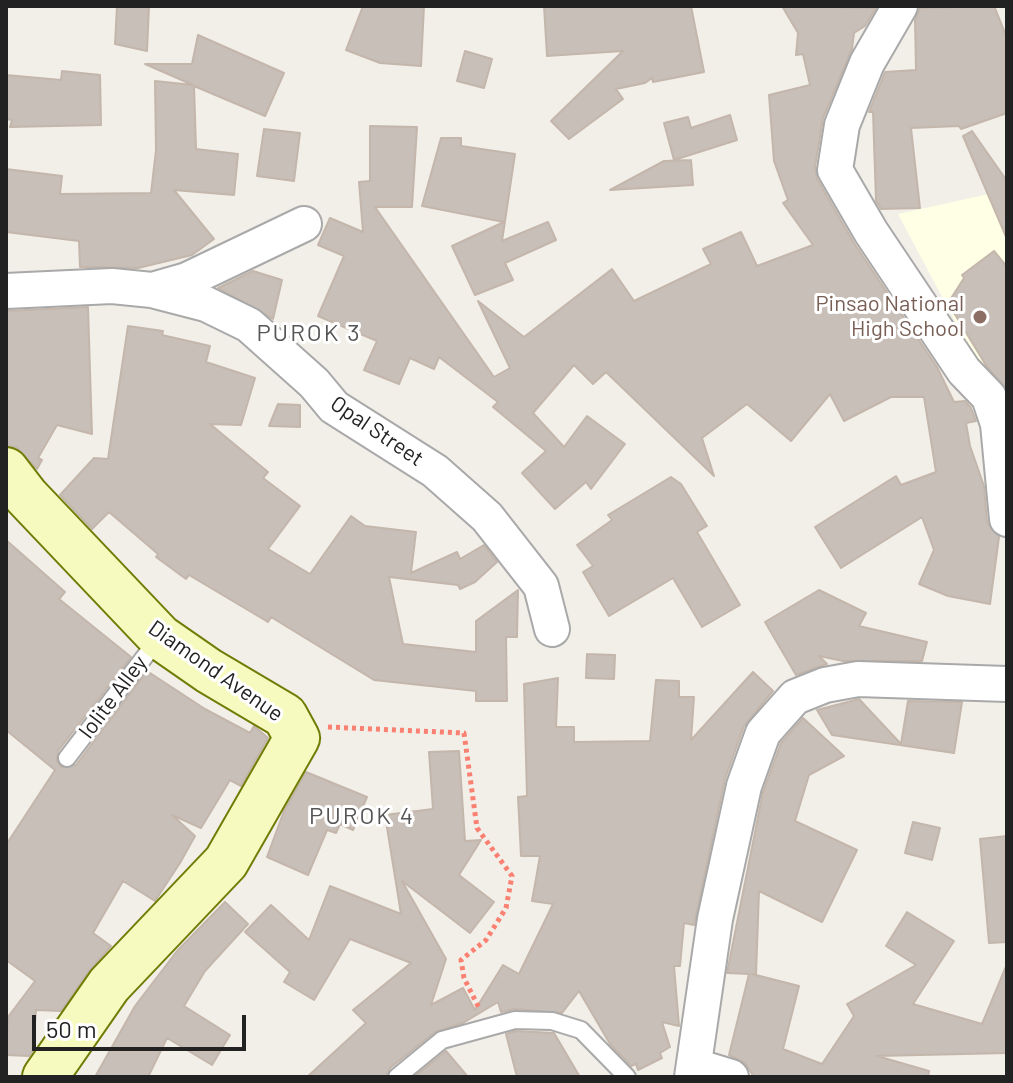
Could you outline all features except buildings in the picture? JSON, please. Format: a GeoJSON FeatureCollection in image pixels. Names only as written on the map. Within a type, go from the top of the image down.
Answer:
{"type":"FeatureCollection","features":[{"type":"Feature","properties":{"kind":"street"},"geometry":{"type":"LineString","coordinates":[[900,6],[867,63],[842,125],[835,170],[871,232],[964,371],[989,397],[998,424],[1007,519]]}},
{"type":"Feature","properties":{"kind":"street"},"geometry":{"type":"LineString","coordinates":[[152,290],[187,280],[304,224]]}},
{"type":"Feature","properties":{"kind":"street","name":"Opal Street"},"geometry":{"type":"LineString","coordinates":[[6,291],[112,286],[152,290],[206,304],[249,325],[314,383],[334,407],[455,486],[520,555],[541,586],[552,629]]}},
{"type":"Feature","properties":{"kind":"street","name":"Diamond Avenue"},"geometry":{"type":"LineString","coordinates":[[6,470],[26,496],[160,637],[209,671],[285,716],[297,738],[226,862],[109,985],[45,1077]]}},
{"type":"Feature","properties":{"kind":"street"},"geometry":{"type":"LineString","coordinates":[[731,1077],[693,1072],[715,919],[744,786],[763,733],[795,697],[825,685],[858,679],[1007,684]]}},
{"type":"Feature","properties":{"kind":"lane","name":"Iolite Alley"},"geometry":{"type":"LineString","coordinates":[[67,758],[160,637]]}},
{"type":"Feature","properties":{"kind":"lane"},"geometry":{"type":"LineString","coordinates":[[397,1077],[442,1040],[515,1020],[540,1020],[581,1030],[627,1077]]}},
{"type":"Feature","properties":{"kind":"path"},"geometry":{"type":"LineString","coordinates":[[297,738],[324,727],[464,733],[477,828],[512,876],[506,908],[486,940],[461,960],[464,978],[489,1027]]}},
{"type":"Feature","properties":{"kind":"shaded area","name":"Pinsao National High School"},"geometry":{"type":"Polygon","coordinates":[[[1007,190],[1007,419],[898,214],[1007,190]]]}},
{"type":"Feature","properties":{"kind":"place","name":"Pinsao National High School"},"geometry":{"type":"Point","coordinates":[980,317]}},
{"type":"Feature","properties":{"kind":"district","name":"PUROK 3"},"geometry":{"type":"Point","coordinates":[309,333]}},
{"type":"Feature","properties":{"kind":"district","name":"PUROK 4"},"geometry":{"type":"Point","coordinates":[362,816]}}]}
